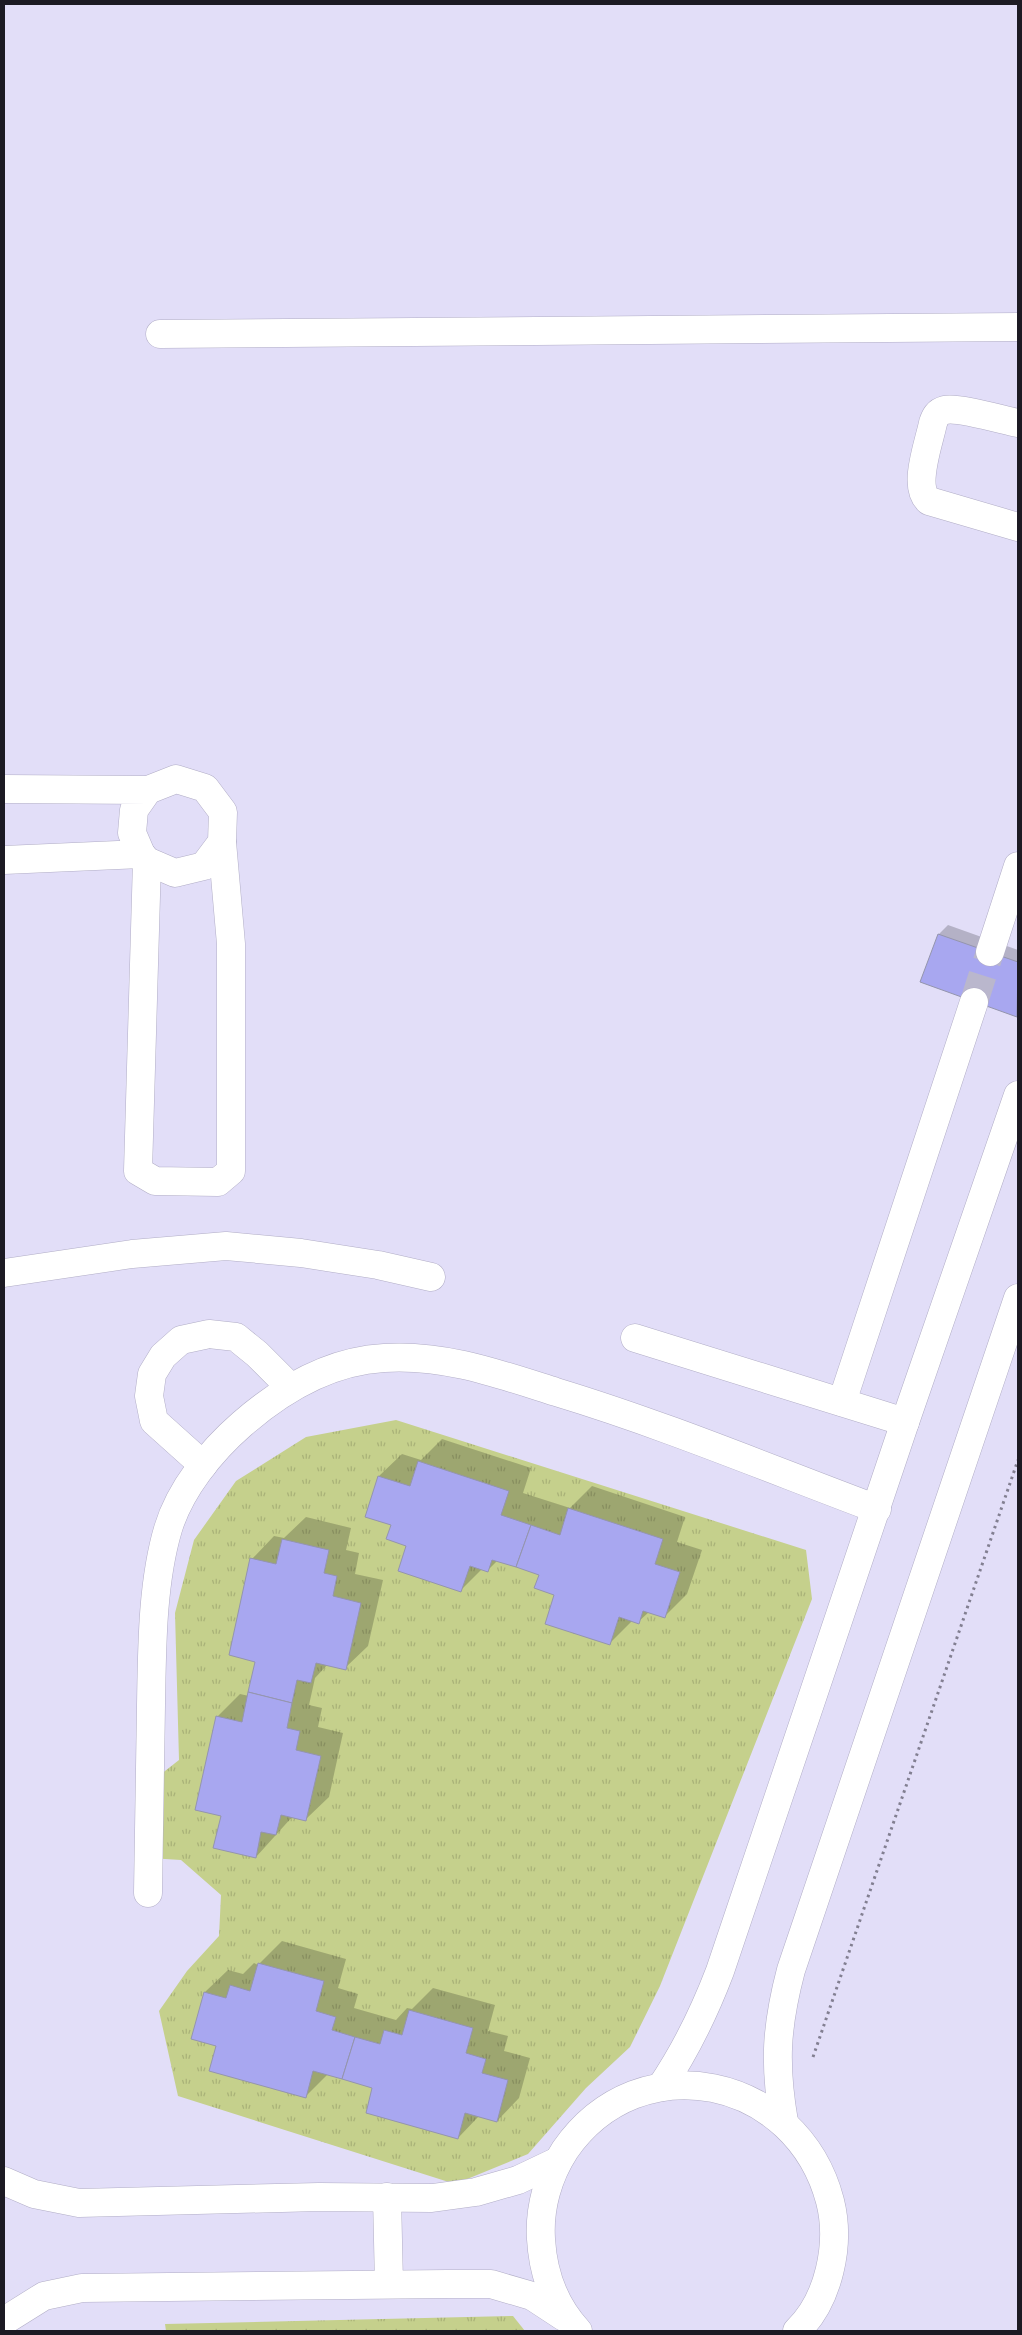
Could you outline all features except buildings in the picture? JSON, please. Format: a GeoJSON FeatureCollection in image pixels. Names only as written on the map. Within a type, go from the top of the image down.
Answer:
{"type":"FeatureCollection","features":[{"type":"Feature","properties":{"kind":"street"},"geometry":{"type":"LineString","coordinates":[[160,334],[1018,326]]}},
{"type":"Feature","properties":{"kind":"street"},"geometry":{"type":"LineString","coordinates":[[1018,423],[953,410],[940,412],[936,415],[933,423],[920,483],[923,497],[928,501],[1018,527]]}},
{"type":"Feature","properties":{"kind":"street"},"geometry":{"type":"LineString","coordinates":[[4,789],[148,790],[176,779],[205,788],[223,812],[222,842],[231,944],[231,1171],[218,1182],[155,1181],[138,1171],[144,858],[132,833],[134,810],[148,790]]}},
{"type":"Feature","properties":{"kind":"street"},"geometry":{"type":"LineString","coordinates":[[4,860],[144,858],[175,873],[204,866],[222,842]]}},
{"type":"Feature","properties":{"kind":"street"},"geometry":{"type":"LineString","coordinates":[[990,952],[1018,866]]}},
{"type":"Feature","properties":{"kind":"street"},"geometry":{"type":"LineString","coordinates":[[842,1402],[974,1002]]}},
{"type":"Feature","properties":{"kind":"street"},"geometry":{"type":"LineString","coordinates":[[661,2087],[684,2053],[705,2011],[720,1971],[905,1422],[1018,1095]]}},
{"type":"Feature","properties":{"kind":"street"},"geometry":{"type":"LineString","coordinates":[[4,1273],[132,1254],[226,1246],[358,1262],[432,1276]]}},
{"type":"Feature","properties":{"kind":"street"},"geometry":{"type":"LineString","coordinates":[[784,2122],[777,2082],[777,2047],[782,2004],[791,1970],[1018,1298]]}},
{"type":"Feature","properties":{"kind":"street"},"geometry":{"type":"LineString","coordinates":[[202,1466],[154,1421],[149,1396],[152,1374],[163,1356],[181,1340],[208,1334],[236,1337],[257,1354],[290,1387]]}},
{"type":"Feature","properties":{"kind":"street"},"geometry":{"type":"LineString","coordinates":[[635,1338],[905,1422]]}},
{"type":"Feature","properties":{"kind":"street"},"geometry":{"type":"LineString","coordinates":[[148,1893],[152,1638],[160,1568],[168,1528],[185,1493],[202,1466],[224,1439],[260,1408],[290,1387],[344,1365],[372,1360],[428,1357],[480,1368],[627,1414],[877,1509]]}},
{"type":"Feature","properties":{"kind":"street"},"geometry":{"type":"LineString","coordinates":[[573,2326],[549,2283],[542,2259],[540,2225],[545,2192],[558,2161],[576,2134],[601,2112],[630,2096],[661,2087],[693,2085],[726,2090],[757,2103],[784,2122],[810,2151],[824,2179],[833,2218],[834,2242],[829,2273],[817,2303],[797,2331]]}},
{"type":"Feature","properties":{"kind":"street"},"geometry":{"type":"LineString","coordinates":[[4,2181],[34,2194],[79,2203],[388,2196],[432,2198],[476,2192],[518,2180],[558,2161]]}},
{"type":"Feature","properties":{"kind":"street"},"geometry":{"type":"LineString","coordinates":[[388,2196],[389,2284]]}},
{"type":"Feature","properties":{"kind":"street"},"geometry":{"type":"LineString","coordinates":[[4,2321],[44,2296],[82,2288],[491,2284],[532,2296],[573,2326]]}},
{"type":"Feature","properties":{"kind":"path"},"geometry":{"type":"LineString","coordinates":[[812,2061],[1018,1460]]}},
{"type":"Feature","properties":{"kind":"green space"},"geometry":{"type":"Polygon","coordinates":[[[396,1420],[806,1550],[812,1599],[660,1986],[630,2047],[586,2088],[528,2154],[455,2184],[178,2096],[159,2011],[187,1971],[219,1936],[221,1895],[181,1860],[149,1858],[151,1782],[179,1760],[175,1613],[194,1540],[236,1481],[306,1437],[396,1420]]]}},
{"type":"Feature","properties":{"kind":"green space"},"geometry":{"type":"Polygon","coordinates":[[[513,2316],[525,2331],[166,2331],[165,2324],[513,2316]]]}},
{"type":"Feature","properties":{"kind":"tunnel"},"geometry":{"type":"LineString","coordinates":[[974,1002],[990,952]]}}]}
